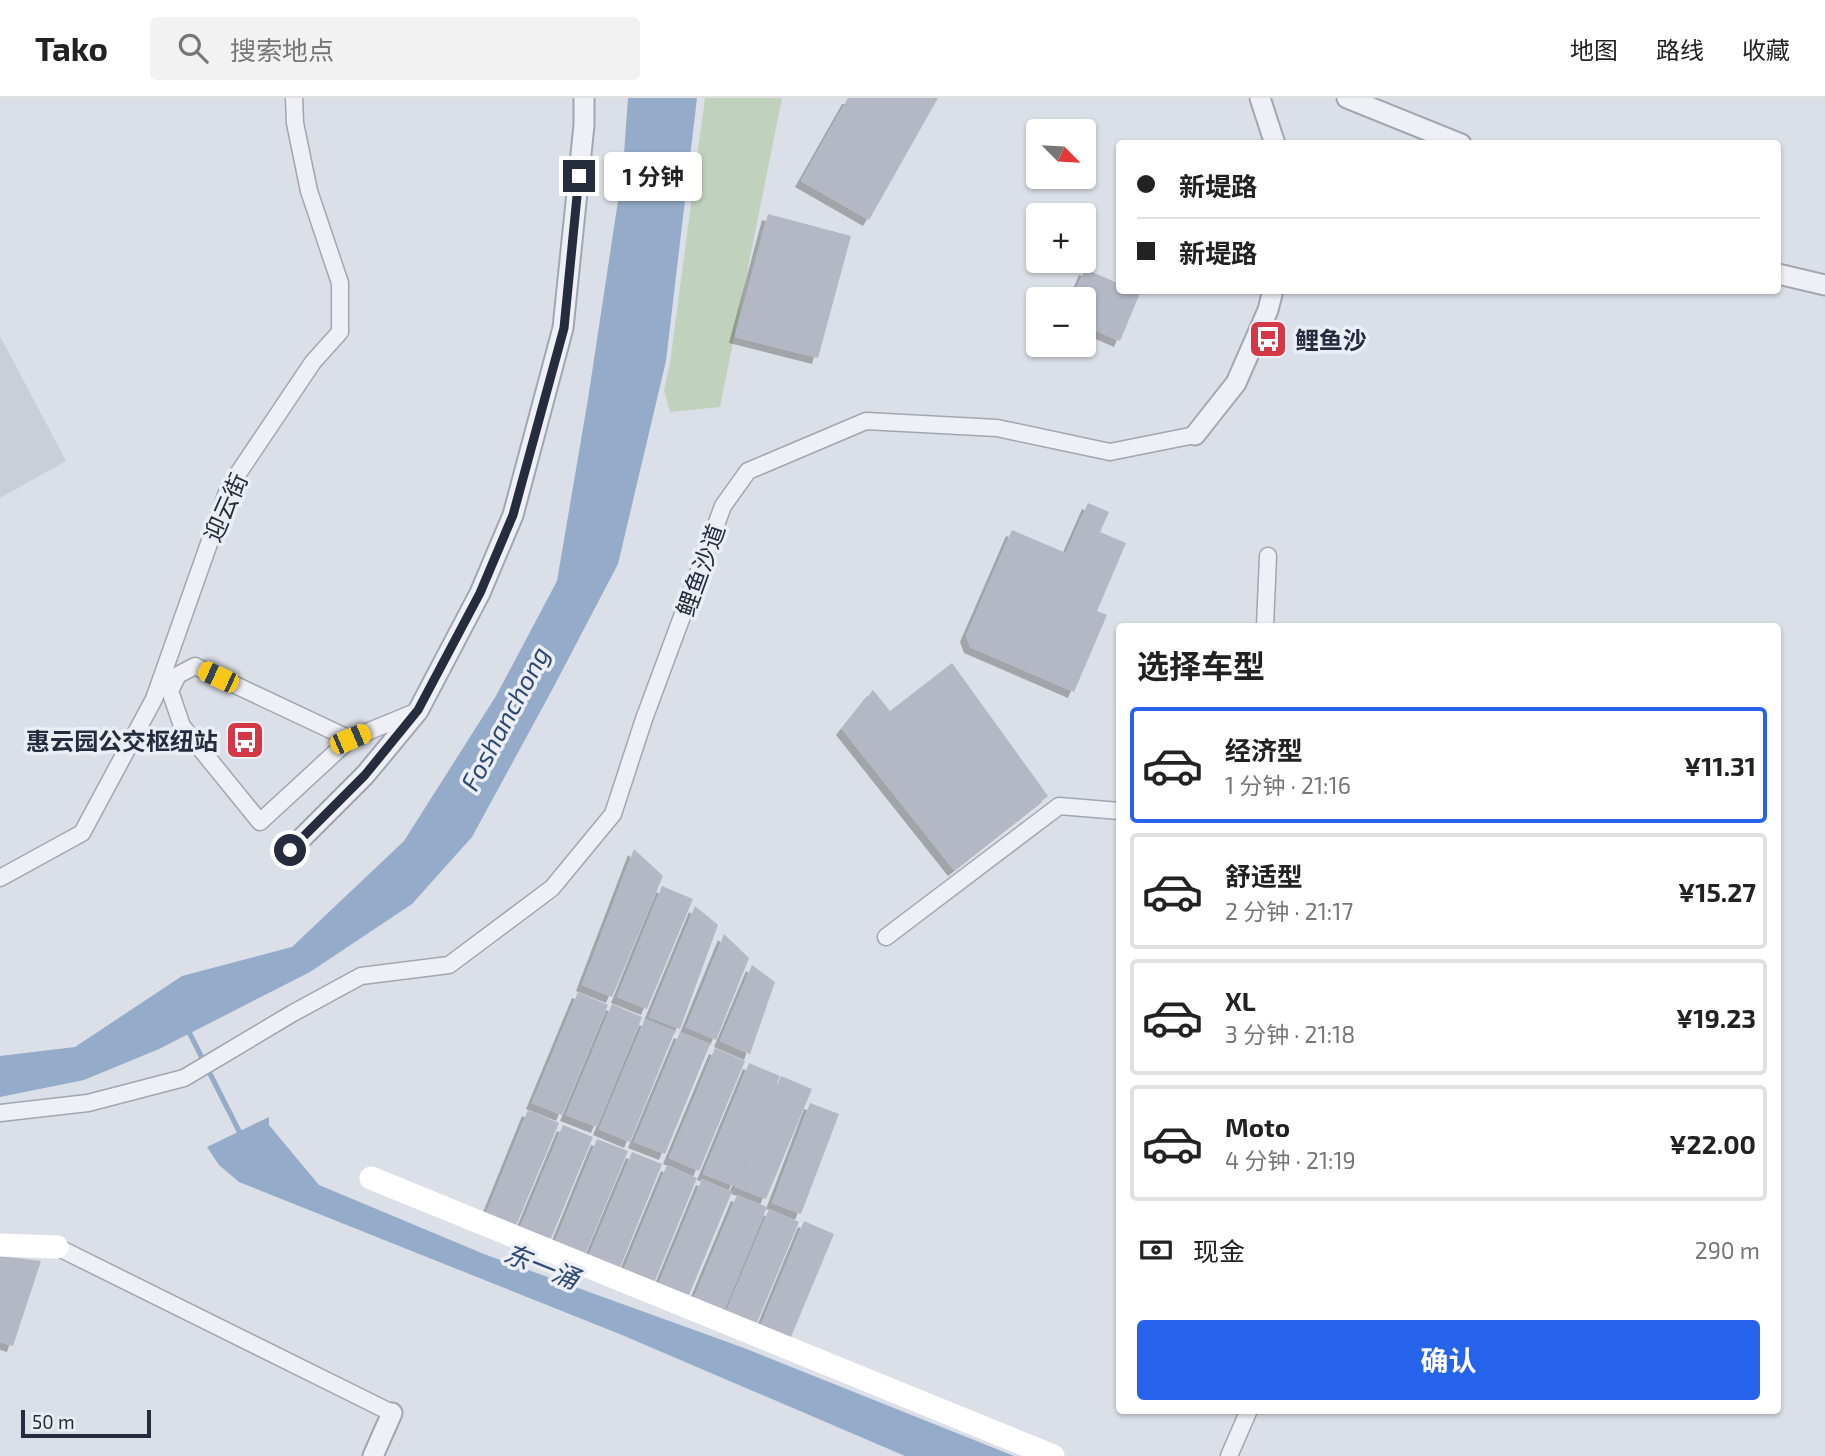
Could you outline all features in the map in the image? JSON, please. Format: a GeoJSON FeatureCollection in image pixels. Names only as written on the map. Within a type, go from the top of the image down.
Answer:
{"type":"FeatureCollection","features":[{"type":"Feature","properties":{"kind":"main road"},"geometry":{"type":"LineString","coordinates":[[371,1178],[1053,1456]]}},
{"type":"Feature","properties":{"kind":"main road"},"geometry":{"type":"LineString","coordinates":[[0,1245],[57,1247]]}},
{"type":"Feature","properties":{"kind":"street","name":"迎云街"},"geometry":{"type":"LineString","coordinates":[[0,878],[82,833],[154,699],[229,487],[313,362],[340,332],[340,283],[309,191],[295,123],[294,98]]}},
{"type":"Feature","properties":{"kind":"street"},"geometry":{"type":"LineString","coordinates":[[290,850],[365,775],[418,710],[480,593],[513,515],[564,328],[584,125],[584,98]]}},
{"type":"Feature","properties":{"kind":"street"},"geometry":{"type":"LineString","coordinates":[[1260,98],[1274,140]]}},
{"type":"Feature","properties":{"kind":"street"},"geometry":{"type":"LineString","coordinates":[[1347,98],[1451,140]]}},
{"type":"Feature","properties":{"kind":"street"},"geometry":{"type":"LineString","coordinates":[[1781,275],[1825,285]]}},
{"type":"Feature","properties":{"kind":"street"},"geometry":{"type":"LineString","coordinates":[[1195,435],[1236,383],[1268,310],[1272,294]]}},
{"type":"Feature","properties":{"kind":"street","name":"鲤鱼沙道"},"geometry":{"type":"LineString","coordinates":[[0,1114],[88,1103],[184,1079],[293,1013],[361,976],[449,965],[552,888],[613,814],[644,719],[723,506],[748,471],[866,421],[997,428],[1110,452],[1195,435]]}},
{"type":"Feature","properties":{"kind":"street"},"geometry":{"type":"LineString","coordinates":[[1265,623],[1268,556]]}},
{"type":"Feature","properties":{"kind":"street"},"geometry":{"type":"LineString","coordinates":[[350,739],[195,666],[178,675],[170,691],[182,726],[260,822],[350,739],[418,710]]}},
{"type":"Feature","properties":{"kind":"street"},"geometry":{"type":"LineString","coordinates":[[886,937],[1059,806],[1116,811]]}},
{"type":"Feature","properties":{"kind":"street"},"geometry":{"type":"LineString","coordinates":[[57,1247],[392,1413],[373,1456]]}},
{"type":"Feature","properties":{"kind":"street"},"geometry":{"type":"LineString","coordinates":[[1229,1456],[1247,1414]]}},
{"type":"Feature","properties":{"kind":"shaded area"},"geometry":{"type":"Polygon","coordinates":[[[0,336],[66,461],[0,498],[0,336]]]}},
{"type":"Feature","properties":{"kind":"green space"},"geometry":{"type":"Polygon","coordinates":[[[705,98],[782,98],[720,407],[670,412],[664,390],[670,363],[705,98]]]}},
{"type":"Feature","properties":{"kind":"water","name":"Foshanchong"},"geometry":{"type":"Polygon","coordinates":[[[628,98],[697,98],[666,361],[618,564],[472,837],[412,904],[310,972],[159,1049],[84,1080],[0,1097],[0,1056],[75,1047],[182,976],[292,947],[404,841],[496,696],[557,581],[623,168],[628,98]]]}},
{"type":"Feature","properties":{"kind":"water"},"geometry":{"type":"Polygon","coordinates":[[[269,1117],[269,1125],[319,1185],[484,1254],[744,1348],[1014,1456],[905,1456],[622,1335],[239,1182],[219,1165],[207,1147],[269,1117]]]}},
{"type":"Feature","properties":{"kind":"building"},"geometry":{"type":"Polygon","coordinates":[[[848,98],[938,98],[869,220],[801,181],[848,98]]]}},
{"type":"Feature","properties":{"kind":"building"},"geometry":{"type":"Polygon","coordinates":[[[768,214],[851,236],[818,358],[735,337],[768,214]]]}},
{"type":"Feature","properties":{"kind":"building"},"geometry":{"type":"Polygon","coordinates":[[[1083,273],[1094,273],[1116,282],[1116,294],[1140,294],[1120,341],[1096,331],[1096,287],[1077,287],[1083,273]]]}},
{"type":"Feature","properties":{"kind":"building"},"geometry":{"type":"Polygon","coordinates":[[[1088,503],[1109,512],[1100,532],[1126,543],[1097,611],[1107,615],[1074,692],[970,647],[966,636],[1012,530],[1066,553],[1088,503]]]}},
{"type":"Feature","properties":{"kind":"building"},"geometry":{"type":"Polygon","coordinates":[[[952,663],[1048,796],[954,870],[842,729],[873,690],[890,711],[952,663]]]}},
{"type":"Feature","properties":{"kind":"building"},"geometry":{"type":"Polygon","coordinates":[[[634,849],[663,876],[612,997],[582,985],[634,849]]]}},
{"type":"Feature","properties":{"kind":"building"},"geometry":{"type":"Polygon","coordinates":[[[662,886],[693,899],[647,1009],[617,997],[662,886]]]}},
{"type":"Feature","properties":{"kind":"building"},"geometry":{"type":"Polygon","coordinates":[[[695,906],[718,925],[680,1029],[649,1017],[695,906]]]}},
{"type":"Feature","properties":{"kind":"building"},"geometry":{"type":"Polygon","coordinates":[[[724,934],[749,958],[716,1040],[686,1027],[724,934]]]}},
{"type":"Feature","properties":{"kind":"building"},"geometry":{"type":"Polygon","coordinates":[[[752,965],[775,982],[750,1054],[720,1041],[752,965]]]}},
{"type":"Feature","properties":{"kind":"building"},"geometry":{"type":"Polygon","coordinates":[[[578,992],[608,1005],[562,1115],[532,1103],[578,992]]]}},
{"type":"Feature","properties":{"kind":"building"},"geometry":{"type":"Polygon","coordinates":[[[612,1004],[642,1017],[597,1127],[566,1115],[612,1004]]]}},
{"type":"Feature","properties":{"kind":"building"},"geometry":{"type":"Polygon","coordinates":[[[645,1019],[675,1031],[630,1142],[599,1129],[645,1019]]]}},
{"type":"Feature","properties":{"kind":"building"},"geometry":{"type":"Polygon","coordinates":[[[680,1032],[710,1044],[665,1154],[634,1142],[680,1032]]]}},
{"type":"Feature","properties":{"kind":"building"},"geometry":{"type":"Polygon","coordinates":[[[715,1048],[745,1061],[699,1171],[669,1158],[715,1048]]]}},
{"type":"Feature","properties":{"kind":"building"},"geometry":{"type":"Polygon","coordinates":[[[749,1063],[780,1076],[734,1186],[703,1174],[749,1063]]]}},
{"type":"Feature","properties":{"kind":"building"},"geometry":{"type":"Polygon","coordinates":[[[781,1076],[812,1089],[766,1199],[735,1187],[781,1076]]]}},
{"type":"Feature","properties":{"kind":"building"},"geometry":{"type":"Polygon","coordinates":[[[810,1103],[839,1114],[801,1214],[772,1203],[810,1103]]]}},
{"type":"Feature","properties":{"kind":"building"},"geometry":{"type":"Polygon","coordinates":[[[528,1110],[559,1123],[513,1233],[483,1221],[528,1110]]]}},
{"type":"Feature","properties":{"kind":"building"},"geometry":{"type":"Polygon","coordinates":[[[563,1125],[593,1137],[547,1248],[517,1235],[563,1125]]]}},
{"type":"Feature","properties":{"kind":"building"},"geometry":{"type":"Polygon","coordinates":[[[597,1139],[628,1151],[582,1262],[552,1249],[597,1139]]]}},
{"type":"Feature","properties":{"kind":"building"},"geometry":{"type":"Polygon","coordinates":[[[632,1152],[662,1164],[617,1275],[586,1262],[632,1152]]]}},
{"type":"Feature","properties":{"kind":"building"},"geometry":{"type":"Polygon","coordinates":[[[667,1165],[697,1178],[652,1288],[621,1276],[667,1165]]]}},
{"type":"Feature","properties":{"kind":"building"},"geometry":{"type":"Polygon","coordinates":[[[702,1179],[732,1192],[686,1302],[656,1290],[702,1179]]]}},
{"type":"Feature","properties":{"kind":"building"},"geometry":{"type":"Polygon","coordinates":[[[737,1195],[767,1207],[721,1318],[691,1305],[737,1195]]]}},
{"type":"Feature","properties":{"kind":"building"},"geometry":{"type":"Polygon","coordinates":[[[769,1209],[799,1222],[753,1332],[723,1319],[769,1209]]]}},
{"type":"Feature","properties":{"kind":"building"},"geometry":{"type":"Polygon","coordinates":[[[804,1221],[834,1234],[788,1344],[758,1332],[804,1221]]]}},
{"type":"Feature","properties":{"kind":"building"},"geometry":{"type":"Polygon","coordinates":[[[0,1256],[41,1261],[13,1346],[0,1342],[0,1256]]]}},
{"type":"Feature","properties":{"kind":"waterway","name":"东一涌"},"geometry":{"type":"LineString","coordinates":[[188,1030],[242,1137]]}},
{"type":"Feature","properties":{"kind":"place","name":"鲤鱼沙"},"geometry":{"type":"Point","coordinates":[1268,339]}},
{"type":"Feature","properties":{"kind":"place","name":"惠云园公交枢纽站"},"geometry":{"type":"Point","coordinates":[245,740]}},
{"type":"Feature","properties":{"kind":"route"},"geometry":{"type":"LineString","coordinates":[[290,850],[365,775],[418,710],[480,593],[513,515],[564,328],[579,176]]}}]}
